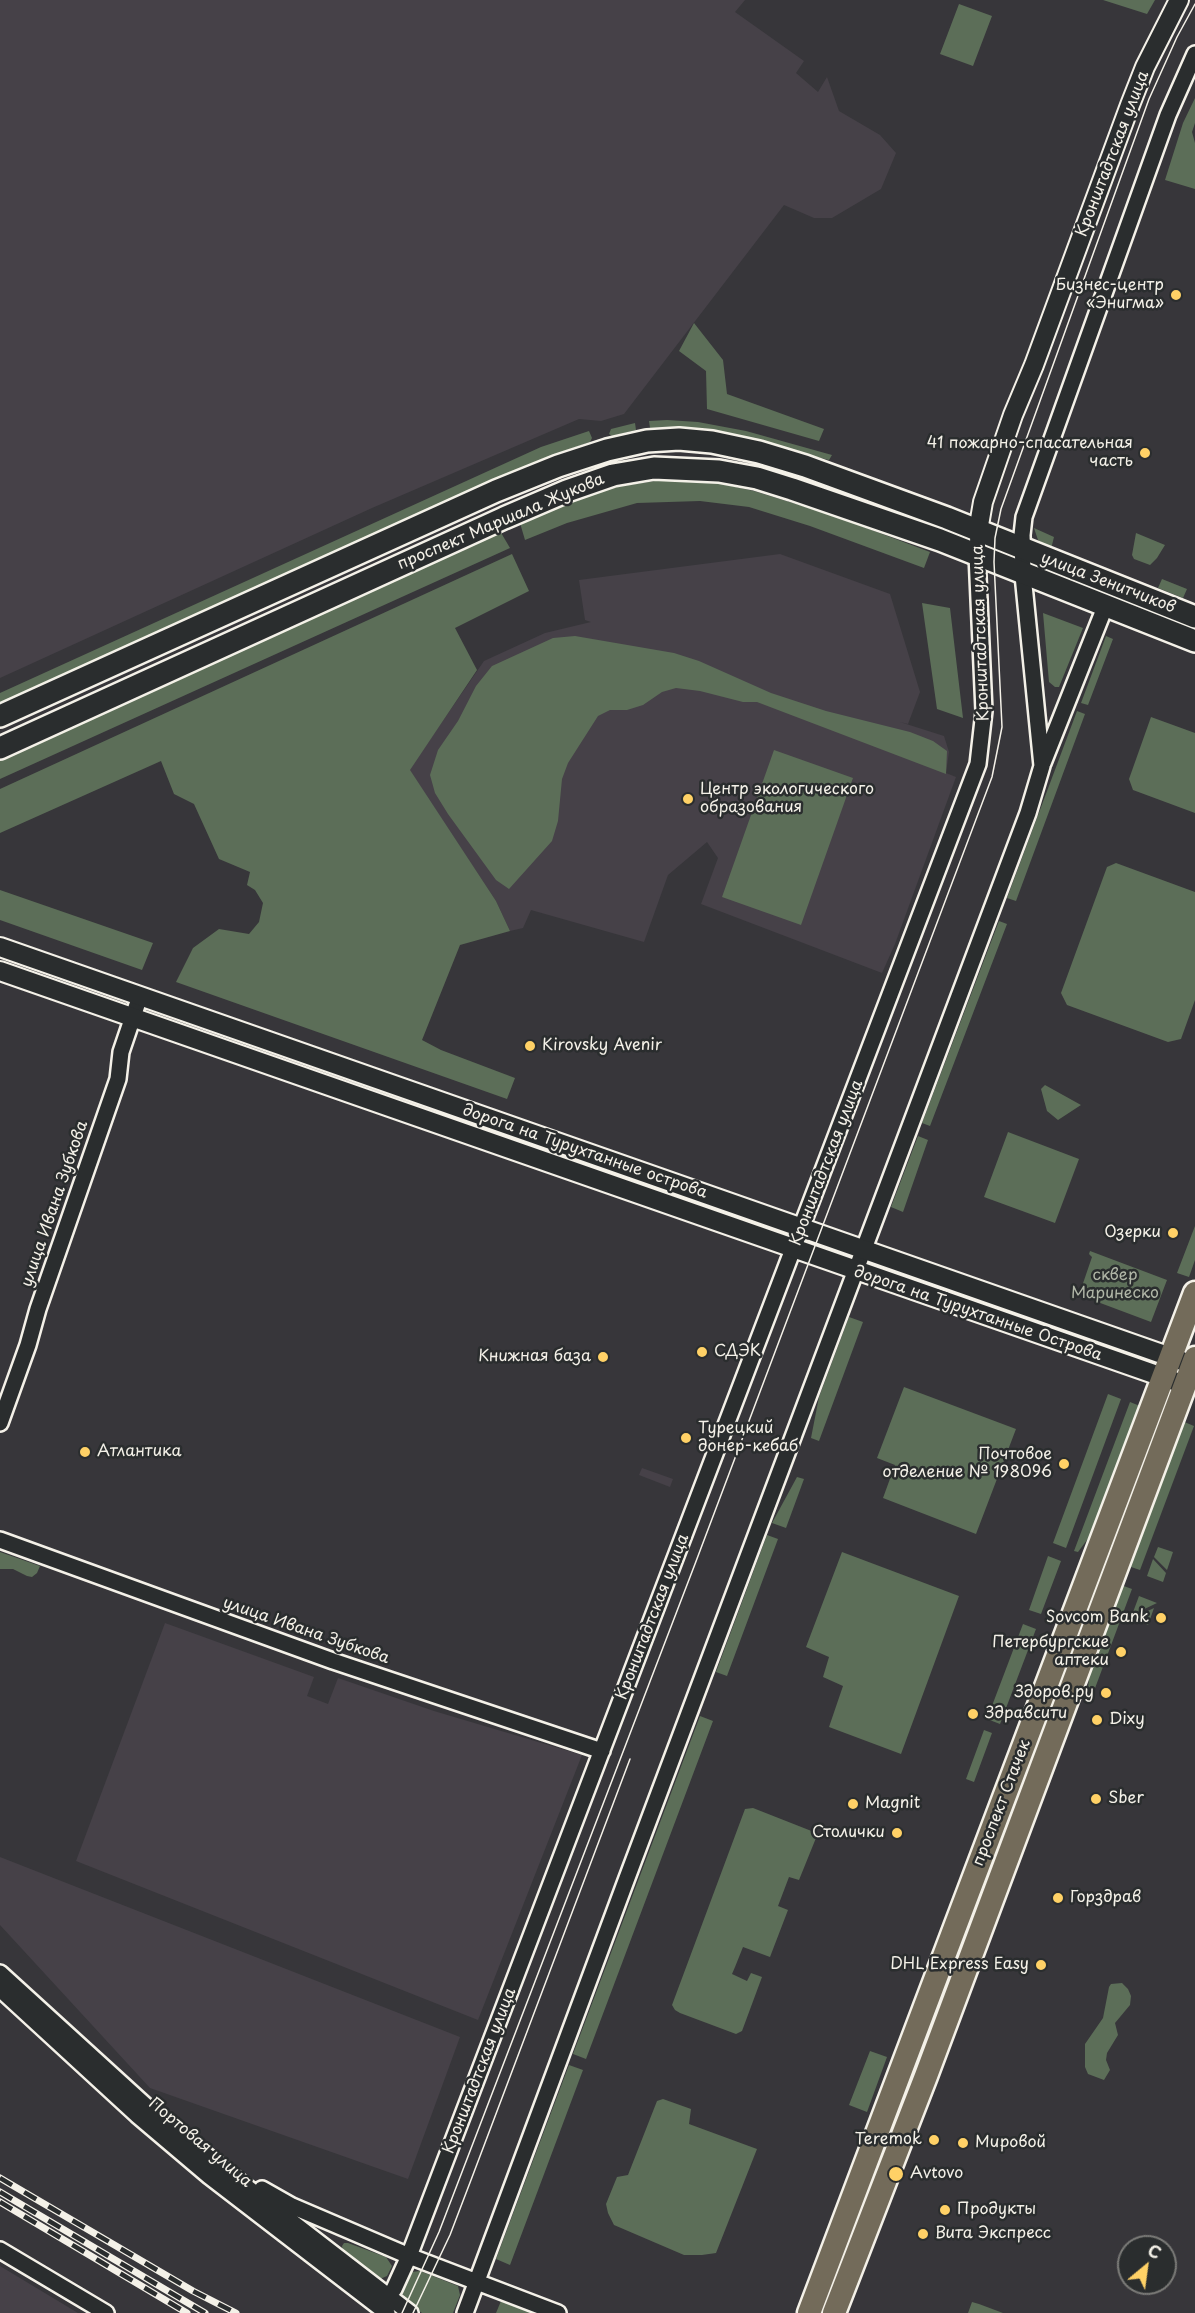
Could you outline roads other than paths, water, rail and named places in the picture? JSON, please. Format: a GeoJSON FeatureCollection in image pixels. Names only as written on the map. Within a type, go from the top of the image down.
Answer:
{"type":"FeatureCollection","features":[{"type":"Feature","properties":{"kind":"main road","name":"проспект Маршала Жукова"},"geometry":{"type":"LineString","coordinates":[[0,716],[496,491],[558,466],[629,444],[679,439],[712,442],[759,452],[854,483],[1022,549]]}},
{"type":"Feature","properties":{"kind":"main road","name":"проспект Маршала Жукова"},"geometry":{"type":"LineString","coordinates":[[0,748],[567,491],[613,475],[654,468],[719,471],[757,478],[836,503],[977,555],[1023,575]]}},
{"type":"Feature","properties":{"kind":"main road","name":"улица Зенитчиков"},"geometry":{"type":"LineString","coordinates":[[1022,549],[1195,617]]}},
{"type":"Feature","properties":{"kind":"main road","name":"улица Зенитчиков"},"geometry":{"type":"LineString","coordinates":[[1023,575],[1195,640]]}},
{"type":"Feature","properties":{"kind":"main road","name":"проспект Стачек"},"geometry":{"type":"LineString","coordinates":[[809,2313],[1195,1293]]}},
{"type":"Feature","properties":{"kind":"main road","name":"проспект Стачек"},"geometry":{"type":"LineString","coordinates":[[834,2313],[1193,1372]]}},
{"type":"Feature","properties":{"kind":"street","name":"Кронштадтская улица"},"geometry":{"type":"LineString","coordinates":[[385,2305],[409,2256],[978,764],[984,711],[977,555],[983,502],[1013,415],[1034,365],[1130,105],[1145,67],[1179,0]]}},
{"type":"Feature","properties":{"kind":"street"},"geometry":{"type":"LineString","coordinates":[[1042,766],[1023,575],[1024,517],[1168,115],[1195,54]]}},
{"type":"Feature","properties":{"kind":"street"},"geometry":{"type":"LineString","coordinates":[[465,2313],[1028,813],[1042,766],[1105,607]]}},
{"type":"Feature","properties":{"kind":"street","name":"дорога на Турухтанные острова"},"geometry":{"type":"LineString","coordinates":[[0,947],[1170,1356],[1193,1372]]}},
{"type":"Feature","properties":{"kind":"street","name":"дорога на Турухтанные острова"},"geometry":{"type":"LineString","coordinates":[[0,971],[794,1249]]}},
{"type":"Feature","properties":{"kind":"street","name":"улица Ивана Зубкова"},"geometry":{"type":"LineString","coordinates":[[0,1423],[118,1079],[121,1052],[140,996]]}},
{"type":"Feature","properties":{"kind":"street","name":"дорога на Турухтанные Острова"},"geometry":{"type":"LineString","coordinates":[[794,1249],[1161,1378],[1193,1372]]}},
{"type":"Feature","properties":{"kind":"street","name":"улица Ивана Зубкова"},"geometry":{"type":"LineString","coordinates":[[0,1540],[333,1661],[602,1751]]}},
{"type":"Feature","properties":{"kind":"street","name":"Портовая улица"},"geometry":{"type":"LineString","coordinates":[[0,1973],[146,2106],[385,2305]]}},
{"type":"Feature","properties":{"kind":"street","name":"Портовая улица"},"geometry":{"type":"LineString","coordinates":[[0,1989],[137,2115],[209,2176],[385,2305],[410,2313]]}},
{"type":"Feature","properties":{"kind":"street","name":"Портовая улица"},"geometry":{"type":"LineString","coordinates":[[218,2165],[292,2206],[409,2256],[558,2313]]}},
{"type":"Feature","properties":{"kind":"street"},"geometry":{"type":"LineString","coordinates":[[0,2250],[106,2313]]}},
{"type":"Feature","properties":{"kind":"tram line"},"geometry":{"type":"LineString","coordinates":[[402,2313],[439,2232],[695,1564],[992,777],[1002,727],[994,562],[995,538],[1001,509],[1149,99],[1177,37],[1195,4]]}},
{"type":"Feature","properties":{"kind":"tram line"},"geometry":{"type":"LineString","coordinates":[[413,2313],[450,2235],[630,1759]]}},
{"type":"Feature","properties":{"kind":"railway"},"geometry":{"type":"LineString","coordinates":[[0,2178],[193,2291],[236,2313]]}},
{"type":"Feature","properties":{"kind":"railway"},"geometry":{"type":"LineString","coordinates":[[0,2192],[205,2313]]}},
{"type":"Feature","properties":{"kind":"railway"},"geometry":{"type":"LineString","coordinates":[[0,2202],[187,2313]]}},
{"type":"Feature","properties":{"kind":"place","name":"Бизнес-центр «Энигма»"},"geometry":{"type":"Point","coordinates":[1176,295]}},
{"type":"Feature","properties":{"kind":"place","name":"41 пожарно-спасательная часть"},"geometry":{"type":"Point","coordinates":[1145,453]}},
{"type":"Feature","properties":{"kind":"place","name":"Центр экологического образования"},"geometry":{"type":"Point","coordinates":[688,799]}},
{"type":"Feature","properties":{"kind":"place","name":"Kirovsky Avenir"},"geometry":{"type":"Point","coordinates":[530,1046]}},
{"type":"Feature","properties":{"kind":"place","name":"Озерки"},"geometry":{"type":"Point","coordinates":[1173,1233]}},
{"type":"Feature","properties":{"kind":"place","name":"СДЭК"},"geometry":{"type":"Point","coordinates":[702,1352]}},
{"type":"Feature","properties":{"kind":"place","name":"Книжная база"},"geometry":{"type":"Point","coordinates":[603,1357]}},
{"type":"Feature","properties":{"kind":"place","name":"Турецкий донер-кебаб"},"geometry":{"type":"Point","coordinates":[686,1438]}},
{"type":"Feature","properties":{"kind":"place","name":"Атлантика"},"geometry":{"type":"Point","coordinates":[85,1452]}},
{"type":"Feature","properties":{"kind":"place","name":"Почтовое отделение № 198096"},"geometry":{"type":"Point","coordinates":[1064,1464]}},
{"type":"Feature","properties":{"kind":"place","name":"Sovcom Bank"},"geometry":{"type":"Point","coordinates":[1161,1618]}},
{"type":"Feature","properties":{"kind":"place","name":"Петербургские аптеки"},"geometry":{"type":"Point","coordinates":[1121,1652]}},
{"type":"Feature","properties":{"kind":"place","name":"Здоров.ру"},"geometry":{"type":"Point","coordinates":[1106,1693]}},
{"type":"Feature","properties":{"kind":"place","name":"Здравсити"},"geometry":{"type":"Point","coordinates":[973,1714]}},
{"type":"Feature","properties":{"kind":"place","name":"Dixy"},"geometry":{"type":"Point","coordinates":[1097,1720]}},
{"type":"Feature","properties":{"kind":"place","name":"Sber"},"geometry":{"type":"Point","coordinates":[1096,1799]}},
{"type":"Feature","properties":{"kind":"place","name":"Magnit"},"geometry":{"type":"Point","coordinates":[853,1804]}},
{"type":"Feature","properties":{"kind":"place","name":"Столички"},"geometry":{"type":"Point","coordinates":[897,1833]}},
{"type":"Feature","properties":{"kind":"place","name":"Горздрав"},"geometry":{"type":"Point","coordinates":[1058,1898]}},
{"type":"Feature","properties":{"kind":"place","name":"DHL Express Easy"},"geometry":{"type":"Point","coordinates":[1041,1965]}},
{"type":"Feature","properties":{"kind":"place","name":"Teremok"},"geometry":{"type":"Point","coordinates":[934,2140]}},
{"type":"Feature","properties":{"kind":"place","name":"Мировой"},"geometry":{"type":"Point","coordinates":[963,2143]}},
{"type":"Feature","properties":{"kind":"place","name":"Avtovo"},"geometry":{"type":"Point","coordinates":[896,2174]}},
{"type":"Feature","properties":{"kind":"place","name":"Продукты"},"geometry":{"type":"Point","coordinates":[945,2210]}},
{"type":"Feature","properties":{"kind":"place","name":"Вита Экспресс"},"geometry":{"type":"Point","coordinates":[923,2234]}},
{"type":"Feature","properties":{"kind":"park label","name":"сквер Маринеско"},"geometry":{"type":"Point","coordinates":[1115,1285]}}]}
